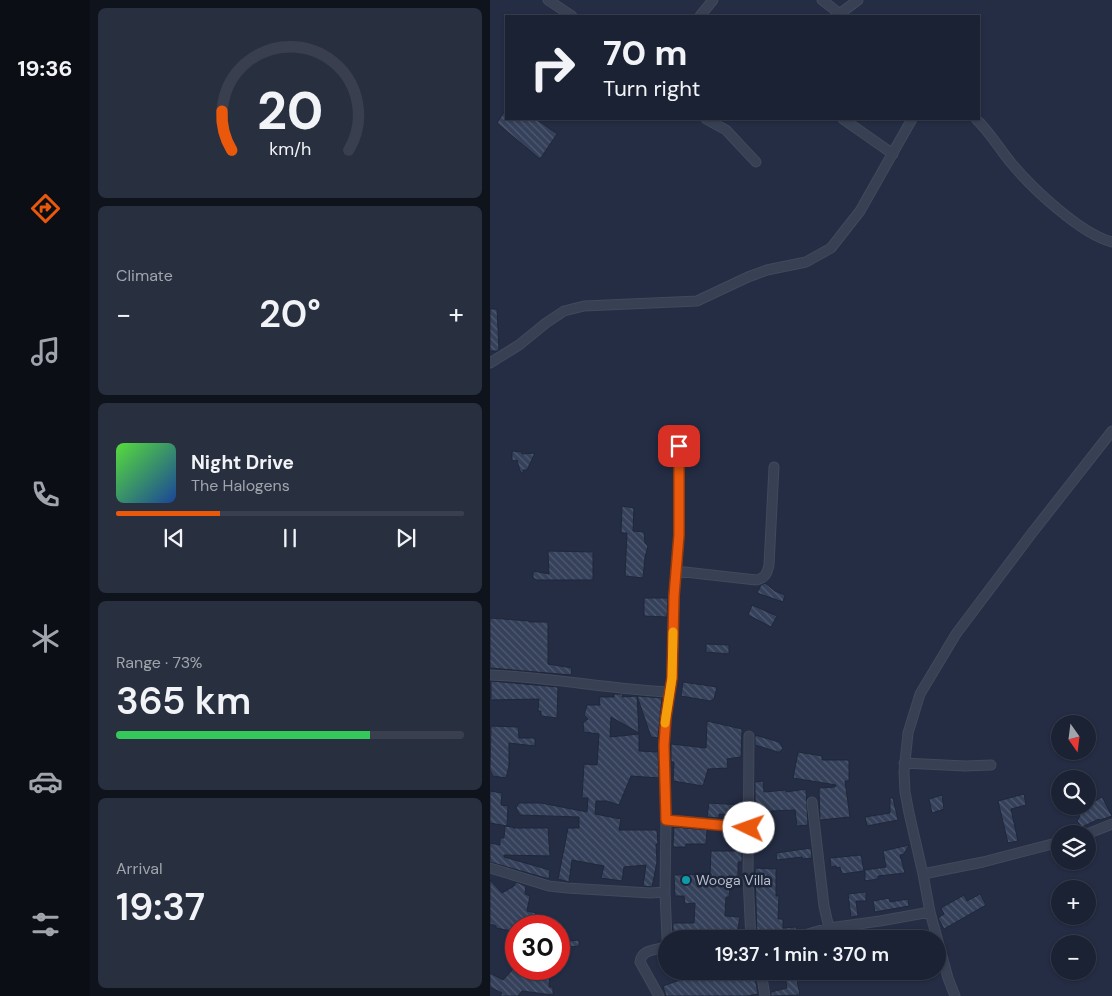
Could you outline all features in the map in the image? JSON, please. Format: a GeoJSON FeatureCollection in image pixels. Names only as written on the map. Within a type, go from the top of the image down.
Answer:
{"type":"FeatureCollection","features":[{"type":"Feature","properties":{"kind":"street"},"geometry":{"type":"LineString","coordinates":[[548,0],[570,15]]}},
{"type":"Feature","properties":{"kind":"street"},"geometry":{"type":"LineString","coordinates":[[701,15],[713,0]]}},
{"type":"Feature","properties":{"kind":"street"},"geometry":{"type":"LineString","coordinates":[[822,0],[842,15],[858,0]]}},
{"type":"Feature","properties":{"kind":"street"},"geometry":{"type":"LineString","coordinates":[[708,120],[726,130],[756,162]]}},
{"type":"Feature","properties":{"kind":"street"},"geometry":{"type":"LineString","coordinates":[[844,120],[893,154]]}},
{"type":"Feature","properties":{"kind":"street"},"geometry":{"type":"LineString","coordinates":[[490,363],[519,346],[546,323],[564,312],[584,306],[697,301],[767,270],[806,262],[831,248],[860,211],[911,120]]}},
{"type":"Feature","properties":{"kind":"street"},"geometry":{"type":"LineString","coordinates":[[977,120],[1013,165],[1049,200],[1091,233],[1112,242]]}},
{"type":"Feature","properties":{"kind":"street"},"geometry":{"type":"LineString","coordinates":[[955,996],[948,978],[930,912],[924,874],[905,792],[904,763],[908,733],[920,694],[956,634],[1112,430]]}},
{"type":"Feature","properties":{"kind":"street"},"geometry":{"type":"LineString","coordinates":[[667,930],[664,745],[672,678],[679,535],[679,446]]}},
{"type":"Feature","properties":{"kind":"street"},"geometry":{"type":"LineString","coordinates":[[676,571],[756,580],[761,579],[767,574],[774,467]]}},
{"type":"Feature","properties":{"kind":"street"},"geometry":{"type":"LineString","coordinates":[[490,675],[524,676],[669,692]]}},
{"type":"Feature","properties":{"kind":"street"},"geometry":{"type":"LineString","coordinates":[[749,736],[748,878],[751,930]]}},
{"type":"Feature","properties":{"kind":"street"},"geometry":{"type":"LineString","coordinates":[[904,763],[965,766],[991,765]]}},
{"type":"Feature","properties":{"kind":"street"},"geometry":{"type":"LineString","coordinates":[[812,802],[824,906],[829,928]]}},
{"type":"Feature","properties":{"kind":"street"},"geometry":{"type":"LineString","coordinates":[[666,820],[749,828]]}},
{"type":"Feature","properties":{"kind":"street"},"geometry":{"type":"LineString","coordinates":[[1096,830],[1112,824]]}},
{"type":"Feature","properties":{"kind":"street"},"geometry":{"type":"LineString","coordinates":[[924,874],[983,862],[1051,844]]}},
{"type":"Feature","properties":{"kind":"street"},"geometry":{"type":"LineString","coordinates":[[490,868],[549,886],[642,893],[665,892]]}},
{"type":"Feature","properties":{"kind":"street"},"geometry":{"type":"LineString","coordinates":[[822,930],[930,912]]}},
{"type":"Feature","properties":{"kind":"street"},"geometry":{"type":"LineString","coordinates":[[658,949],[644,952],[640,962],[659,996]]}},
{"type":"Feature","properties":{"kind":"street"},"geometry":{"type":"LineString","coordinates":[[762,980],[765,996]]}},
{"type":"Feature","properties":{"kind":"building"},"geometry":{"type":"Polygon","coordinates":[[[505,111],[505,120],[537,120],[557,134],[540,159],[497,123],[505,111]]]}},
{"type":"Feature","properties":{"kind":"building"},"geometry":{"type":"Polygon","coordinates":[[[490,309],[497,309],[499,350],[497,351],[490,351],[490,309]]]}},
{"type":"Feature","properties":{"kind":"building"},"geometry":{"type":"Polygon","coordinates":[[[512,451],[522,452],[522,454],[535,453],[527,470],[523,470],[524,473],[520,471],[517,460],[512,461],[512,451]]]}},
{"type":"Feature","properties":{"kind":"building"},"geometry":{"type":"Polygon","coordinates":[[[622,506],[634,508],[633,531],[644,532],[645,543],[648,546],[643,578],[625,576],[627,533],[621,533],[622,506]]]}},
{"type":"Feature","properties":{"kind":"building"},"geometry":{"type":"Polygon","coordinates":[[[548,551],[593,552],[593,580],[537,580],[533,578],[533,571],[549,574],[548,551]]]}},
{"type":"Feature","properties":{"kind":"building"},"geometry":{"type":"Polygon","coordinates":[[[765,583],[775,591],[785,595],[783,602],[757,593],[761,585],[765,583]]]}},
{"type":"Feature","properties":{"kind":"building"},"geometry":{"type":"Polygon","coordinates":[[[644,598],[668,598],[667,617],[644,616],[644,598]]]}},
{"type":"Feature","properties":{"kind":"building"},"geometry":{"type":"Polygon","coordinates":[[[752,605],[777,616],[771,627],[748,615],[752,605]]]}},
{"type":"Feature","properties":{"kind":"building"},"geometry":{"type":"Polygon","coordinates":[[[490,618],[548,622],[548,664],[572,668],[571,675],[490,668],[490,618]]]}},
{"type":"Feature","properties":{"kind":"building"},"geometry":{"type":"Polygon","coordinates":[[[706,644],[729,645],[729,654],[706,652],[706,644]]]}},
{"type":"Feature","properties":{"kind":"building"},"geometry":{"type":"Polygon","coordinates":[[[491,681],[558,687],[557,718],[541,716],[541,711],[538,711],[539,699],[491,700],[491,681]]]}},
{"type":"Feature","properties":{"kind":"building"},"geometry":{"type":"Polygon","coordinates":[[[683,682],[717,687],[714,699],[710,701],[681,696],[683,682]]]}},
{"type":"Feature","properties":{"kind":"building"},"geometry":{"type":"Polygon","coordinates":[[[614,694],[623,694],[622,697],[637,696],[639,733],[611,717],[610,737],[639,734],[639,751],[658,752],[659,778],[631,776],[619,805],[607,801],[596,801],[595,814],[621,819],[619,830],[657,830],[657,862],[652,887],[643,886],[646,865],[624,867],[622,881],[601,878],[604,866],[572,860],[569,882],[558,879],[568,828],[579,828],[579,817],[520,815],[516,808],[519,803],[541,803],[587,812],[588,798],[582,798],[584,764],[597,765],[599,734],[584,732],[583,723],[588,719],[584,715],[587,705],[600,705],[599,697],[614,697],[614,694]]]}},
{"type":"Feature","properties":{"kind":"building"},"geometry":{"type":"Polygon","coordinates":[[[637,696],[662,698],[658,738],[651,737],[637,696]]]}},
{"type":"Feature","properties":{"kind":"building"},"geometry":{"type":"Polygon","coordinates":[[[707,721],[742,729],[741,757],[727,759],[728,768],[708,769],[703,786],[673,781],[674,762],[671,762],[671,744],[706,748],[707,721]]]}},
{"type":"Feature","properties":{"kind":"building"},"geometry":{"type":"Polygon","coordinates":[[[491,726],[518,727],[519,738],[535,738],[535,746],[509,743],[509,766],[506,778],[493,776],[490,770],[491,726]]]}},
{"type":"Feature","properties":{"kind":"building"},"geometry":{"type":"Polygon","coordinates":[[[755,735],[779,742],[783,748],[778,752],[755,745],[755,735]]]}},
{"type":"Feature","properties":{"kind":"building"},"geometry":{"type":"Polygon","coordinates":[[[798,752],[822,756],[822,760],[849,760],[849,781],[845,781],[850,817],[820,820],[819,788],[835,787],[836,785],[793,778],[798,752]]]}},
{"type":"Feature","properties":{"kind":"building"},"geometry":{"type":"Polygon","coordinates":[[[763,781],[764,792],[786,790],[786,792],[806,789],[808,825],[797,826],[795,810],[771,811],[771,815],[755,814],[755,782],[763,781]]]}},
{"type":"Feature","properties":{"kind":"building"},"geometry":{"type":"Polygon","coordinates":[[[490,791],[502,793],[501,805],[508,806],[507,826],[490,823],[490,791]]]}},
{"type":"Feature","properties":{"kind":"building"},"geometry":{"type":"Polygon","coordinates":[[[1024,794],[1026,805],[1011,809],[1018,841],[1008,843],[998,801],[1024,794]]]}},
{"type":"Feature","properties":{"kind":"building"},"geometry":{"type":"Polygon","coordinates":[[[942,795],[944,809],[932,813],[929,799],[942,795]]]}},
{"type":"Feature","properties":{"kind":"building"},"geometry":{"type":"Polygon","coordinates":[[[1102,797],[1112,816],[1086,825],[1080,825],[1077,821],[1080,815],[1096,815],[1096,800],[1102,797]]]}},
{"type":"Feature","properties":{"kind":"building"},"geometry":{"type":"Polygon","coordinates":[[[890,798],[893,798],[898,820],[867,826],[865,817],[890,813],[890,798]]]}},
{"type":"Feature","properties":{"kind":"building"},"geometry":{"type":"Polygon","coordinates":[[[709,803],[742,805],[742,816],[719,814],[719,818],[707,817],[709,803]]]}},
{"type":"Feature","properties":{"kind":"building"},"geometry":{"type":"Polygon","coordinates":[[[505,826],[513,828],[548,828],[550,856],[504,855],[504,857],[550,870],[549,879],[490,862],[490,843],[500,845],[500,838],[504,838],[505,826]]]}},
{"type":"Feature","properties":{"kind":"building"},"geometry":{"type":"Polygon","coordinates":[[[674,827],[707,830],[706,844],[686,844],[686,847],[673,847],[674,827]]]}},
{"type":"Feature","properties":{"kind":"building"},"geometry":{"type":"Polygon","coordinates":[[[909,845],[904,854],[900,855],[905,873],[878,876],[878,879],[865,881],[865,870],[886,867],[883,851],[909,845]]]}},
{"type":"Feature","properties":{"kind":"building"},"geometry":{"type":"Polygon","coordinates":[[[811,848],[812,858],[803,859],[802,857],[777,860],[776,853],[811,848]]]}},
{"type":"Feature","properties":{"kind":"building"},"geometry":{"type":"Polygon","coordinates":[[[711,851],[742,851],[742,862],[738,862],[738,875],[742,876],[742,887],[730,886],[729,897],[726,897],[725,916],[740,917],[738,930],[673,930],[673,923],[694,923],[695,903],[685,904],[684,896],[675,896],[674,875],[710,874],[711,851]]]}},
{"type":"Feature","properties":{"kind":"building"},"geometry":{"type":"Polygon","coordinates":[[[861,855],[864,871],[842,874],[840,867],[831,867],[830,858],[861,855]]]}},
{"type":"Feature","properties":{"kind":"building"},"geometry":{"type":"Polygon","coordinates":[[[755,868],[776,869],[776,896],[779,896],[778,919],[783,919],[783,928],[796,927],[797,930],[757,930],[755,868]]]}},
{"type":"Feature","properties":{"kind":"building"},"geometry":{"type":"Polygon","coordinates":[[[490,880],[502,893],[514,886],[516,882],[526,886],[525,894],[530,896],[527,911],[536,913],[536,915],[505,915],[505,930],[496,928],[496,926],[490,924],[490,880]]]}},
{"type":"Feature","properties":{"kind":"building"},"geometry":{"type":"Polygon","coordinates":[[[866,892],[866,901],[856,901],[858,916],[851,917],[848,894],[866,892]]]}},
{"type":"Feature","properties":{"kind":"building"},"geometry":{"type":"Polygon","coordinates":[[[980,894],[986,905],[944,929],[938,918],[944,914],[941,908],[964,895],[967,901],[980,894]]]}},
{"type":"Feature","properties":{"kind":"building"},"geometry":{"type":"Polygon","coordinates":[[[889,898],[890,902],[908,899],[909,906],[875,912],[873,901],[889,898]]]}},
{"type":"Feature","properties":{"kind":"building"},"geometry":{"type":"Polygon","coordinates":[[[579,940],[579,946],[570,947],[570,941],[579,940]]]}},
{"type":"Feature","properties":{"kind":"building"},"geometry":{"type":"Polygon","coordinates":[[[490,973],[503,980],[505,978],[505,980],[549,980],[549,987],[553,987],[553,995],[522,991],[518,996],[500,996],[502,993],[490,987],[490,973]]]}},
{"type":"Feature","properties":{"kind":"building"},"geometry":{"type":"Polygon","coordinates":[[[680,980],[756,980],[758,994],[747,996],[666,996],[663,986],[680,980]]]}},
{"type":"Feature","properties":{"kind":"building"},"geometry":{"type":"Polygon","coordinates":[[[786,980],[797,980],[800,995],[771,996],[771,992],[787,988],[786,980]]]}},
{"type":"Feature","properties":{"kind":"slow traffic"},"geometry":{"type":"LineString","coordinates":[[665,723],[672,678],[673,632]]}},
{"type":"Feature","properties":{"kind":"place","name":"Wooga Villa"},"geometry":{"type":"Point","coordinates":[686,880]}},
{"type":"Feature","properties":{"kind":"route"},"geometry":{"type":"LineString","coordinates":[[679,446],[679,535],[674,596],[672,678],[664,745],[666,820],[749,828]]}}]}
